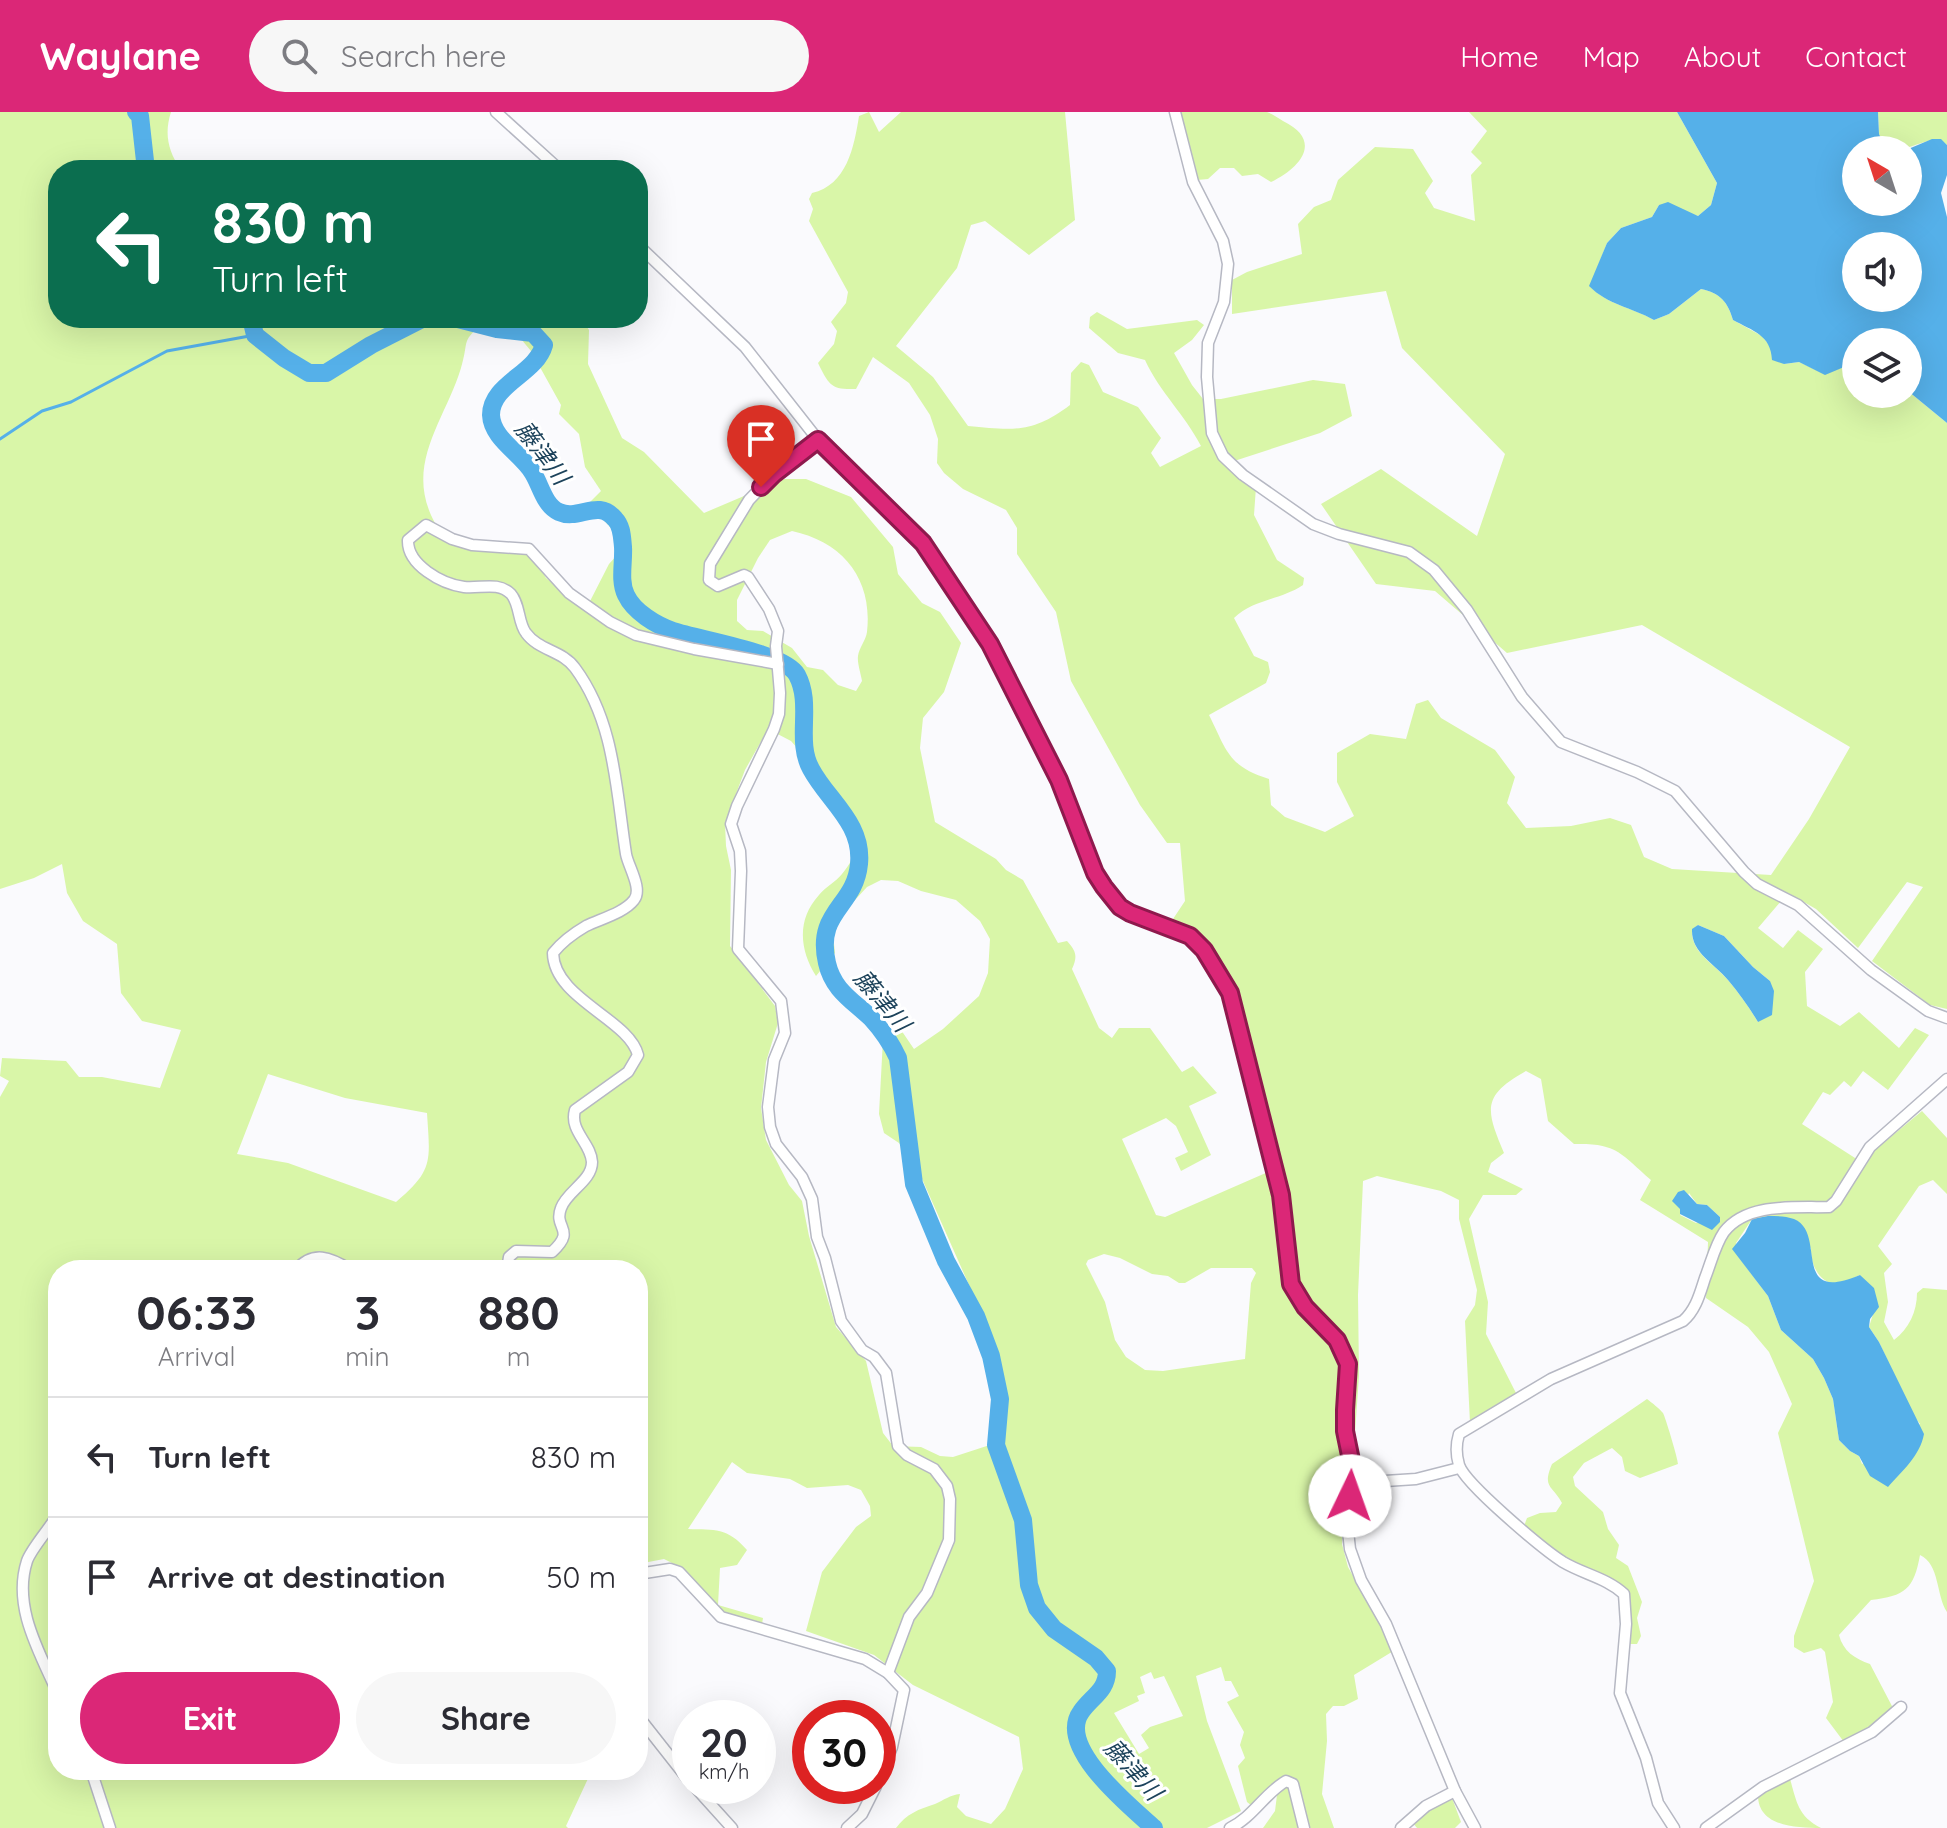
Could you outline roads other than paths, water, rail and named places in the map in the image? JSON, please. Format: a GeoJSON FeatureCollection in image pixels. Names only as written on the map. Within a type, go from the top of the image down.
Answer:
{"type":"FeatureCollection","features":[{"type":"Feature","properties":{"kind":"street"},"geometry":{"type":"LineString","coordinates":[[496,112],[549,160]]}},
{"type":"Feature","properties":{"kind":"street"},"geometry":{"type":"LineString","coordinates":[[1175,112],[1193,182],[1223,241],[1228,264],[1224,302],[1208,343],[1207,377],[1212,433],[1223,456],[1243,475],[1313,524],[1409,552],[1434,570],[1467,610],[1522,697],[1561,742],[1637,772],[1675,791],[1757,884],[1798,905],[1871,970],[1928,1011],[1947,1018]]}},
{"type":"Feature","properties":{"kind":"street"},"geometry":{"type":"LineString","coordinates":[[648,255],[745,347],[818,440],[923,543],[990,644],[1059,780],[1095,873],[1104,887],[1120,907],[1130,913],[1190,936],[1204,950],[1230,993],[1281,1195],[1291,1284],[1305,1307],[1337,1340],[1348,1364],[1344,1393],[1345,1431],[1354,1483],[1346,1513],[1350,1549],[1361,1580],[1386,1624],[1455,1791],[1475,1828]]}},
{"type":"Feature","properties":{"kind":"street"},"geometry":{"type":"LineString","coordinates":[[818,440],[774,474],[749,500],[710,564],[708,573],[709,580],[718,586],[744,575],[748,577],[774,618],[778,631],[779,714],[731,824],[740,851],[738,949],[781,1001],[785,1033],[774,1060],[768,1107],[770,1127],[776,1144],[802,1177],[812,1199],[817,1237],[841,1321],[862,1350],[874,1357],[886,1373],[898,1446],[907,1455],[934,1469],[947,1486],[950,1499],[949,1540],[927,1593],[909,1617],[888,1673]]}},
{"type":"Feature","properties":{"kind":"street"},"geometry":{"type":"LineString","coordinates":[[509,1260],[516,1251],[552,1252],[563,1242],[565,1232],[559,1216],[561,1208],[572,1190],[588,1176],[592,1164],[590,1152],[577,1132],[573,1118],[575,1110],[628,1072],[638,1055],[628,1039],[577,995],[558,973],[553,964],[553,953],[582,928],[626,907],[635,900],[636,891],[626,859],[614,762],[596,704],[576,669],[565,655],[539,645],[525,632],[513,596],[503,588],[465,587],[442,581],[414,558],[407,548],[408,540],[426,525],[452,539],[472,545],[529,549],[569,593],[610,622],[636,635],[778,664]]}},
{"type":"Feature","properties":{"kind":"street"},"geometry":{"type":"LineString","coordinates":[[1674,1828],[1658,1803],[1646,1758],[1620,1693],[1626,1624],[1624,1594],[1615,1586],[1563,1562],[1496,1508],[1459,1468],[1456,1443],[1459,1434],[1551,1379],[1683,1321],[1695,1306],[1717,1246],[1733,1222],[1765,1210],[1829,1207],[1870,1147],[1947,1079]]}},
{"type":"Feature","properties":{"kind":"street"},"geometry":{"type":"LineString","coordinates":[[306,1260],[318,1256],[332,1260]]}},
{"type":"Feature","properties":{"kind":"street"},"geometry":{"type":"LineString","coordinates":[[1354,1483],[1416,1479],[1459,1468]]}},
{"type":"Feature","properties":{"kind":"street"},"geometry":{"type":"LineString","coordinates":[[48,1533],[28,1558],[23,1585],[32,1635],[48,1671]]}},
{"type":"Feature","properties":{"kind":"street"},"geometry":{"type":"LineString","coordinates":[[648,1572],[670,1569],[679,1572],[721,1617],[865,1659],[888,1673],[904,1690],[896,1728]]}},
{"type":"Feature","properties":{"kind":"street"},"geometry":{"type":"LineString","coordinates":[[1706,1828],[1763,1787],[1872,1732],[1901,1707]]}},
{"type":"Feature","properties":{"kind":"street"},"geometry":{"type":"LineString","coordinates":[[648,1729],[672,1759]]}},
{"type":"Feature","properties":{"kind":"street"},"geometry":{"type":"LineString","coordinates":[[94,1780],[110,1828]]}},
{"type":"Feature","properties":{"kind":"street"},"geometry":{"type":"LineString","coordinates":[[1230,1828],[1246,1821],[1286,1781],[1293,1784],[1304,1828]]}},
{"type":"Feature","properties":{"kind":"street"},"geometry":{"type":"LineString","coordinates":[[1401,1828],[1426,1806],[1455,1791]]}},
{"type":"Feature","properties":{"kind":"street"},"geometry":{"type":"LineString","coordinates":[[710,1804],[732,1828]]}},
{"type":"Feature","properties":{"kind":"street"},"geometry":{"type":"LineString","coordinates":[[847,1828],[862,1814],[867,1804]]}},
{"type":"Feature","properties":{"kind":"water"},"geometry":{"type":"Polygon","coordinates":[[[1677,112],[1878,112],[1880,136],[1842,136],[1842,216],[1922,216],[1922,143],[1941,139],[1947,145],[1947,175],[1941,193],[1947,217],[1947,423],[1922,402],[1922,328],[1842,328],[1842,368],[1825,375],[1799,362],[1784,364],[1772,360],[1764,339],[1733,320],[1722,299],[1708,291],[1701,289],[1669,314],[1654,320],[1612,302],[1589,286],[1607,243],[1621,228],[1652,217],[1659,205],[1668,202],[1698,216],[1711,205],[1717,183],[1677,112]]]}},
{"type":"Feature","properties":{"kind":"water"},"geometry":{"type":"Polygon","coordinates":[[[1698,925],[1724,936],[1770,981],[1774,991],[1772,1015],[1758,1022],[1728,980],[1699,951],[1692,929],[1698,925]]]}},
{"type":"Feature","properties":{"kind":"water"},"geometry":{"type":"Polygon","coordinates":[[[1684,1190],[1697,1204],[1707,1205],[1720,1217],[1720,1222],[1712,1230],[1680,1214],[1680,1209],[1672,1201],[1678,1192],[1684,1190]]]}},
{"type":"Feature","properties":{"kind":"water"},"geometry":{"type":"Polygon","coordinates":[[[1768,1216],[1791,1218],[1804,1227],[1813,1264],[1817,1274],[1825,1281],[1838,1282],[1860,1275],[1874,1288],[1879,1307],[1870,1319],[1869,1327],[1924,1434],[1915,1456],[1888,1487],[1870,1476],[1859,1456],[1839,1440],[1833,1399],[1824,1378],[1813,1359],[1781,1330],[1768,1296],[1732,1249],[1752,1219],[1768,1216]]]}},
{"type":"Feature","properties":{"kind":"waterway","name":"藤津川"},"geometry":{"type":"LineString","coordinates":[[136,112],[140,116],[145,160]]}},
{"type":"Feature","properties":{"kind":"waterway","name":"藤津川"},"geometry":{"type":"LineString","coordinates":[[253,328],[255,335],[309,373],[326,373],[404,328]]}},
{"type":"Feature","properties":{"kind":"waterway","name":"藤津川"},"geometry":{"type":"LineString","coordinates":[[493,328],[533,333],[544,345],[532,364],[498,395],[491,415],[496,431],[528,466],[554,509],[566,514],[602,510],[617,522],[623,547],[623,584],[634,607],[666,628],[776,660],[789,667],[802,686],[806,758],[818,781],[850,824],[859,849],[856,878],[826,932],[827,963],[844,994],[879,1027],[898,1058],[914,1184],[946,1261],[976,1316],[991,1356],[1000,1399],[996,1445],[1023,1520],[1029,1585],[1037,1608],[1054,1629],[1096,1658],[1107,1671],[1101,1689],[1081,1712],[1076,1726],[1079,1742],[1100,1775],[1154,1828]]}},
{"type":"Feature","properties":{"kind":"waterway"},"geometry":{"type":"LineString","coordinates":[[0,439],[42,411],[71,402],[167,351],[255,335]]}}]}
